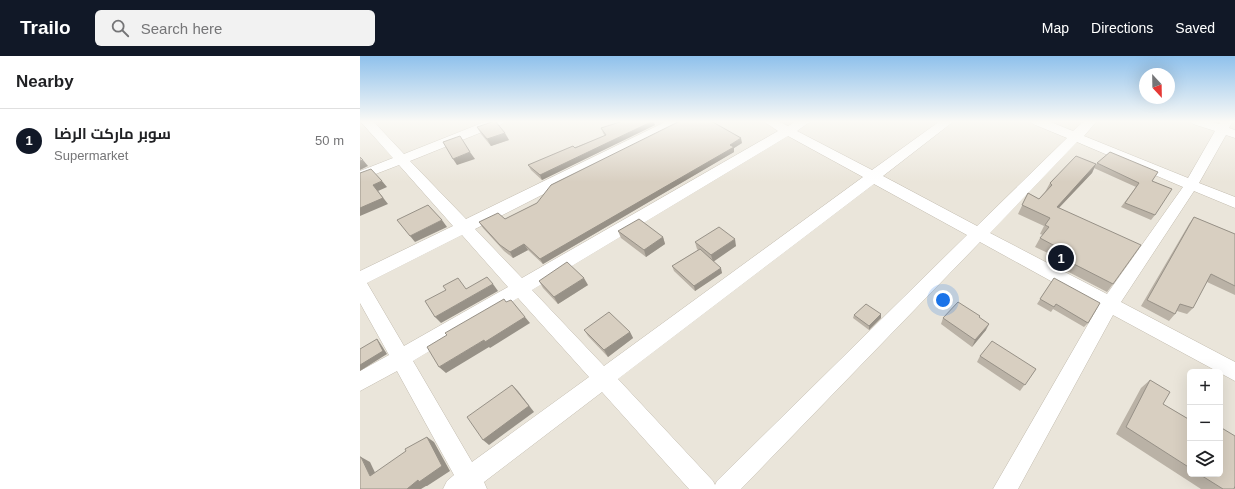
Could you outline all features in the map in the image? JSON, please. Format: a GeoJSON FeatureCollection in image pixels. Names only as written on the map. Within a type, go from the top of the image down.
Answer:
{"type":"FeatureCollection","features":[{"type":"Feature","properties":{"kind":"street"},"geometry":{"type":"LineString","coordinates":[[385,141],[705,489]]}},
{"type":"Feature","properties":{"kind":"street"},"geometry":{"type":"LineString","coordinates":[[360,176],[448,141]]}},
{"type":"Feature","properties":{"kind":"street"},"geometry":{"type":"LineString","coordinates":[[360,278],[636,141]]}},
{"type":"Feature","properties":{"kind":"street"},"geometry":{"type":"LineString","coordinates":[[360,382],[771,141]]}},
{"type":"Feature","properties":{"kind":"street"},"geometry":{"type":"LineString","coordinates":[[807,141],[1235,372]]}},
{"type":"Feature","properties":{"kind":"street"},"geometry":{"type":"LineString","coordinates":[[360,286],[401,358],[466,485],[603,378],[921,141]]}},
{"type":"Feature","properties":{"kind":"street"},"geometry":{"type":"LineString","coordinates":[[725,489],[1071,141]]}},
{"type":"Feature","properties":{"kind":"street"},"geometry":{"type":"LineString","coordinates":[[1085,141],[1235,203]]}},
{"type":"Feature","properties":{"kind":"street"},"geometry":{"type":"LineString","coordinates":[[1005,489],[1109,305],[1191,185],[1215,141]]}},
{"type":"Feature","properties":{"kind":"shaded area"},"geometry":{"type":"Polygon","coordinates":[[[360,141],[1235,141],[1235,489],[360,489],[360,141]]]}},
{"type":"Feature","properties":{"kind":"building"},"geometry":{"type":"Polygon","coordinates":[[[463,141],[470,152],[453,159],[443,142],[463,141]]]}},
{"type":"Feature","properties":{"kind":"building"},"geometry":{"type":"Polygon","coordinates":[[[591,141],[611,141],[540,175],[528,165],[573,146],[575,148],[591,141]]]}},
{"type":"Feature","properties":{"kind":"building"},"geometry":{"type":"Polygon","coordinates":[[[639,141],[736,141],[730,145],[734,147],[540,259],[524,244],[510,252],[500,245],[479,222],[498,213],[505,219],[537,203],[551,185],[639,141]]]}},
{"type":"Feature","properties":{"kind":"building"},"geometry":{"type":"Polygon","coordinates":[[[1110,152],[1158,172],[1152,181],[1172,189],[1155,215],[1125,203],[1139,183],[1097,163],[1110,152]]]}},
{"type":"Feature","properties":{"kind":"building"},"geometry":{"type":"Polygon","coordinates":[[[1076,156],[1096,164],[1057,207],[1141,245],[1113,284],[1066,260],[1068,257],[1052,249],[1055,246],[1040,238],[1049,227],[1045,225],[1050,218],[1022,205],[1028,193],[1039,199],[1052,185],[1050,183],[1076,156]]]}},
{"type":"Feature","properties":{"kind":"building"},"geometry":{"type":"Polygon","coordinates":[[[371,169],[382,181],[373,185],[383,198],[360,208],[360,173],[371,169]]]}},
{"type":"Feature","properties":{"kind":"building"},"geometry":{"type":"Polygon","coordinates":[[[428,205],[442,220],[410,236],[397,220],[428,205]]]}},
{"type":"Feature","properties":{"kind":"building"},"geometry":{"type":"Polygon","coordinates":[[[1194,217],[1235,234],[1235,286],[1211,274],[1193,308],[1180,304],[1175,314],[1147,300],[1194,217]]]}},
{"type":"Feature","properties":{"kind":"building"},"geometry":{"type":"Polygon","coordinates":[[[639,219],[663,237],[644,250],[618,231],[639,219]]]}},
{"type":"Feature","properties":{"kind":"building"},"geometry":{"type":"Polygon","coordinates":[[[719,227],[735,239],[711,255],[695,242],[719,227]]]}},
{"type":"Feature","properties":{"kind":"building"},"geometry":{"type":"Polygon","coordinates":[[[700,249],[721,268],[694,286],[672,266],[700,249]]]}},
{"type":"Feature","properties":{"kind":"building"},"geometry":{"type":"Polygon","coordinates":[[[567,262],[584,278],[554,297],[539,281],[567,262]]]}},
{"type":"Feature","properties":{"kind":"building"},"geometry":{"type":"Polygon","coordinates":[[[487,277],[493,284],[435,317],[425,301],[446,290],[443,286],[458,278],[466,289],[487,277]]]}},
{"type":"Feature","properties":{"kind":"building"},"geometry":{"type":"Polygon","coordinates":[[[1054,278],[1100,303],[1088,323],[1056,304],[1054,307],[1040,299],[1054,278]]]}},
{"type":"Feature","properties":{"kind":"building"},"geometry":{"type":"Polygon","coordinates":[[[504,299],[506,302],[511,300],[525,317],[485,342],[484,340],[439,367],[427,347],[447,335],[445,333],[504,299]]]}},
{"type":"Feature","properties":{"kind":"building"},"geometry":{"type":"Polygon","coordinates":[[[958,302],[980,316],[979,317],[989,324],[975,340],[943,318],[958,302]]]}},
{"type":"Feature","properties":{"kind":"building"},"geometry":{"type":"Polygon","coordinates":[[[866,304],[881,314],[869,326],[854,315],[866,304]]]}},
{"type":"Feature","properties":{"kind":"building"},"geometry":{"type":"Polygon","coordinates":[[[609,312],[630,332],[604,350],[584,330],[609,312]]]}},
{"type":"Feature","properties":{"kind":"building"},"geometry":{"type":"Polygon","coordinates":[[[377,339],[383,351],[360,365],[360,349],[377,339]]]}},
{"type":"Feature","properties":{"kind":"building"},"geometry":{"type":"Polygon","coordinates":[[[992,341],[1036,369],[1025,385],[980,356],[992,341]]]}},
{"type":"Feature","properties":{"kind":"building"},"geometry":{"type":"Polygon","coordinates":[[[1150,380],[1170,392],[1163,404],[1187,418],[1187,466],[1126,427],[1150,380]]]}},
{"type":"Feature","properties":{"kind":"building"},"geometry":{"type":"Polygon","coordinates":[[[512,385],[529,406],[483,440],[467,417],[512,385]]]}},
{"type":"Feature","properties":{"kind":"building"},"geometry":{"type":"Polygon","coordinates":[[[1223,429],[1235,436],[1235,486],[1234,489],[1223,489],[1204,477],[1223,477],[1223,429]]]}},
{"type":"Feature","properties":{"kind":"building"},"geometry":{"type":"Polygon","coordinates":[[[427,437],[442,466],[419,482],[418,480],[407,489],[360,489],[360,457],[370,476],[406,451],[405,449],[427,437]]]}},
{"type":"Feature","properties":{"kind":"place","name":"سوبر ماركت الرضا"},"geometry":{"type":"Point","coordinates":[1061,258]}}]}
